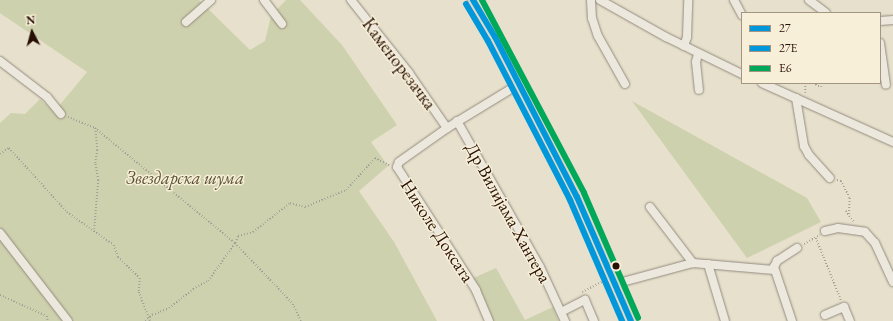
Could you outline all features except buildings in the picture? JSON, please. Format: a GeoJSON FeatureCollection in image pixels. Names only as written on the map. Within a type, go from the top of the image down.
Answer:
{"type":"FeatureCollection","features":[{"type":"Feature","properties":{"kind":"main road"},"geometry":{"type":"LineString","coordinates":[[473,0],[519,84],[577,197],[631,321]]}},
{"type":"Feature","properties":{"kind":"street"},"geometry":{"type":"LineString","coordinates":[[186,22],[211,0]]}},
{"type":"Feature","properties":{"kind":"street"},"geometry":{"type":"LineString","coordinates":[[264,0],[282,24]]}},
{"type":"Feature","properties":{"kind":"street","name":"Каменорезачка"},"geometry":{"type":"LineString","coordinates":[[351,0],[409,73],[447,128]]}},
{"type":"Feature","properties":{"kind":"street"},"geometry":{"type":"LineString","coordinates":[[591,0],[591,14],[598,36],[625,84]]}},
{"type":"Feature","properties":{"kind":"street"},"geometry":{"type":"LineString","coordinates":[[600,0],[698,54],[741,74]]}},
{"type":"Feature","properties":{"kind":"street"},"geometry":{"type":"LineString","coordinates":[[684,46],[688,37],[688,0]]}},
{"type":"Feature","properties":{"kind":"street"},"geometry":{"type":"LineString","coordinates":[[734,0],[741,13]]}},
{"type":"Feature","properties":{"kind":"street"},"geometry":{"type":"LineString","coordinates":[[809,0],[825,12]]}},
{"type":"Feature","properties":{"kind":"street"},"geometry":{"type":"LineString","coordinates":[[881,21],[893,20]]}},
{"type":"Feature","properties":{"kind":"street"},"geometry":{"type":"LineString","coordinates":[[881,50],[886,84]]}},
{"type":"Feature","properties":{"kind":"street"},"geometry":{"type":"LineString","coordinates":[[698,54],[696,62],[699,90]]}},
{"type":"Feature","properties":{"kind":"street"},"geometry":{"type":"LineString","coordinates":[[0,61],[47,97],[61,114]]}},
{"type":"Feature","properties":{"kind":"street","name":"Николе Доксата"},"geometry":{"type":"LineString","coordinates":[[489,321],[476,290],[398,172],[399,162],[457,121],[519,84]]}},
{"type":"Feature","properties":{"kind":"street"},"geometry":{"type":"LineString","coordinates":[[764,84],[893,142]]}},
{"type":"Feature","properties":{"kind":"street"},"geometry":{"type":"LineString","coordinates":[[796,98],[804,146],[808,155],[830,178]]}},
{"type":"Feature","properties":{"kind":"street","name":"Др Вилијама Хантера"},"geometry":{"type":"LineString","coordinates":[[457,121],[540,267],[565,321]]}},
{"type":"Feature","properties":{"kind":"street"},"geometry":{"type":"LineString","coordinates":[[650,207],[693,263]]}},
{"type":"Feature","properties":{"kind":"street"},"geometry":{"type":"LineString","coordinates":[[825,231],[838,228],[860,230],[870,236],[875,243],[893,282]]}},
{"type":"Feature","properties":{"kind":"street"},"geometry":{"type":"LineString","coordinates":[[0,233],[68,321]]}},
{"type":"Feature","properties":{"kind":"street"},"geometry":{"type":"LineString","coordinates":[[792,321],[774,270],[777,261],[797,248]]}},
{"type":"Feature","properties":{"kind":"street"},"geometry":{"type":"LineString","coordinates":[[614,280],[693,263],[774,270]]}},
{"type":"Feature","properties":{"kind":"street"},"geometry":{"type":"LineString","coordinates":[[708,264],[725,321]]}},
{"type":"Feature","properties":{"kind":"street"},"geometry":{"type":"LineString","coordinates":[[559,308],[585,300],[594,321]]}},
{"type":"Feature","properties":{"kind":"street"},"geometry":{"type":"LineString","coordinates":[[825,315],[844,307],[850,321]]}},
{"type":"Feature","properties":{"kind":"path"},"geometry":{"type":"LineString","coordinates":[[61,114],[95,128],[235,243],[293,304],[301,321]]}},
{"type":"Feature","properties":{"kind":"path"},"geometry":{"type":"LineString","coordinates":[[94,230],[98,180],[95,163],[97,150],[95,128]]}},
{"type":"Feature","properties":{"kind":"path"},"geometry":{"type":"LineString","coordinates":[[0,154],[9,148],[67,212],[114,245],[118,257],[140,278],[139,292],[150,321]]}},
{"type":"Feature","properties":{"kind":"path"},"geometry":{"type":"LineString","coordinates":[[145,321],[149,317],[169,308],[193,289],[208,281],[235,243],[238,236],[253,232],[290,203],[305,207],[346,190],[375,158],[387,162],[398,172]]}},
{"type":"Feature","properties":{"kind":"path"},"geometry":{"type":"LineString","coordinates":[[830,178],[841,181],[846,189],[850,198],[849,215]]}},
{"type":"Feature","properties":{"kind":"path"},"geometry":{"type":"LineString","coordinates":[[846,211],[860,230]]}},
{"type":"Feature","properties":{"kind":"path"},"geometry":{"type":"LineString","coordinates":[[797,248],[816,238],[825,231]]}},
{"type":"Feature","properties":{"kind":"path"},"geometry":{"type":"LineString","coordinates":[[816,238],[844,307]]}},
{"type":"Feature","properties":{"kind":"path"},"geometry":{"type":"LineString","coordinates":[[585,300],[581,292],[614,280]]}},
{"type":"Feature","properties":{"kind":"path"},"geometry":{"type":"LineString","coordinates":[[0,295],[47,316],[48,321]]}},
{"type":"Feature","properties":{"kind":"green space","name":"Звездарска шума"},"geometry":{"type":"Polygon","coordinates":[[[0,0],[199,0],[250,50],[265,41],[271,16],[286,0],[300,0],[342,45],[397,125],[371,142],[388,166],[359,191],[394,242],[437,321],[0,321],[0,123],[11,113],[25,114],[40,99],[54,112],[87,72],[0,13],[0,0]]]}},
{"type":"Feature","properties":{"kind":"green space"},"geometry":{"type":"Polygon","coordinates":[[[632,101],[807,198],[821,222],[747,258],[632,101]]]}},
{"type":"Feature","properties":{"kind":"green space"},"geometry":{"type":"Polygon","coordinates":[[[496,268],[525,320],[553,307],[559,321],[491,321],[469,280],[496,268]]]}},
{"type":"Feature","properties":{"kind":"transit line","name":"27"},"geometry":{"type":"LineString","coordinates":[[473,0],[495,37],[577,197],[631,321]]}},
{"type":"Feature","properties":{"kind":"transit line","name":"E6"},"geometry":{"type":"LineString","coordinates":[[482,0],[584,193],[638,318]]}},
{"type":"Feature","properties":{"kind":"transit line","name":"27E"},"geometry":{"type":"LineString","coordinates":[[466,4],[488,41],[570,200],[622,321]]}}]}
